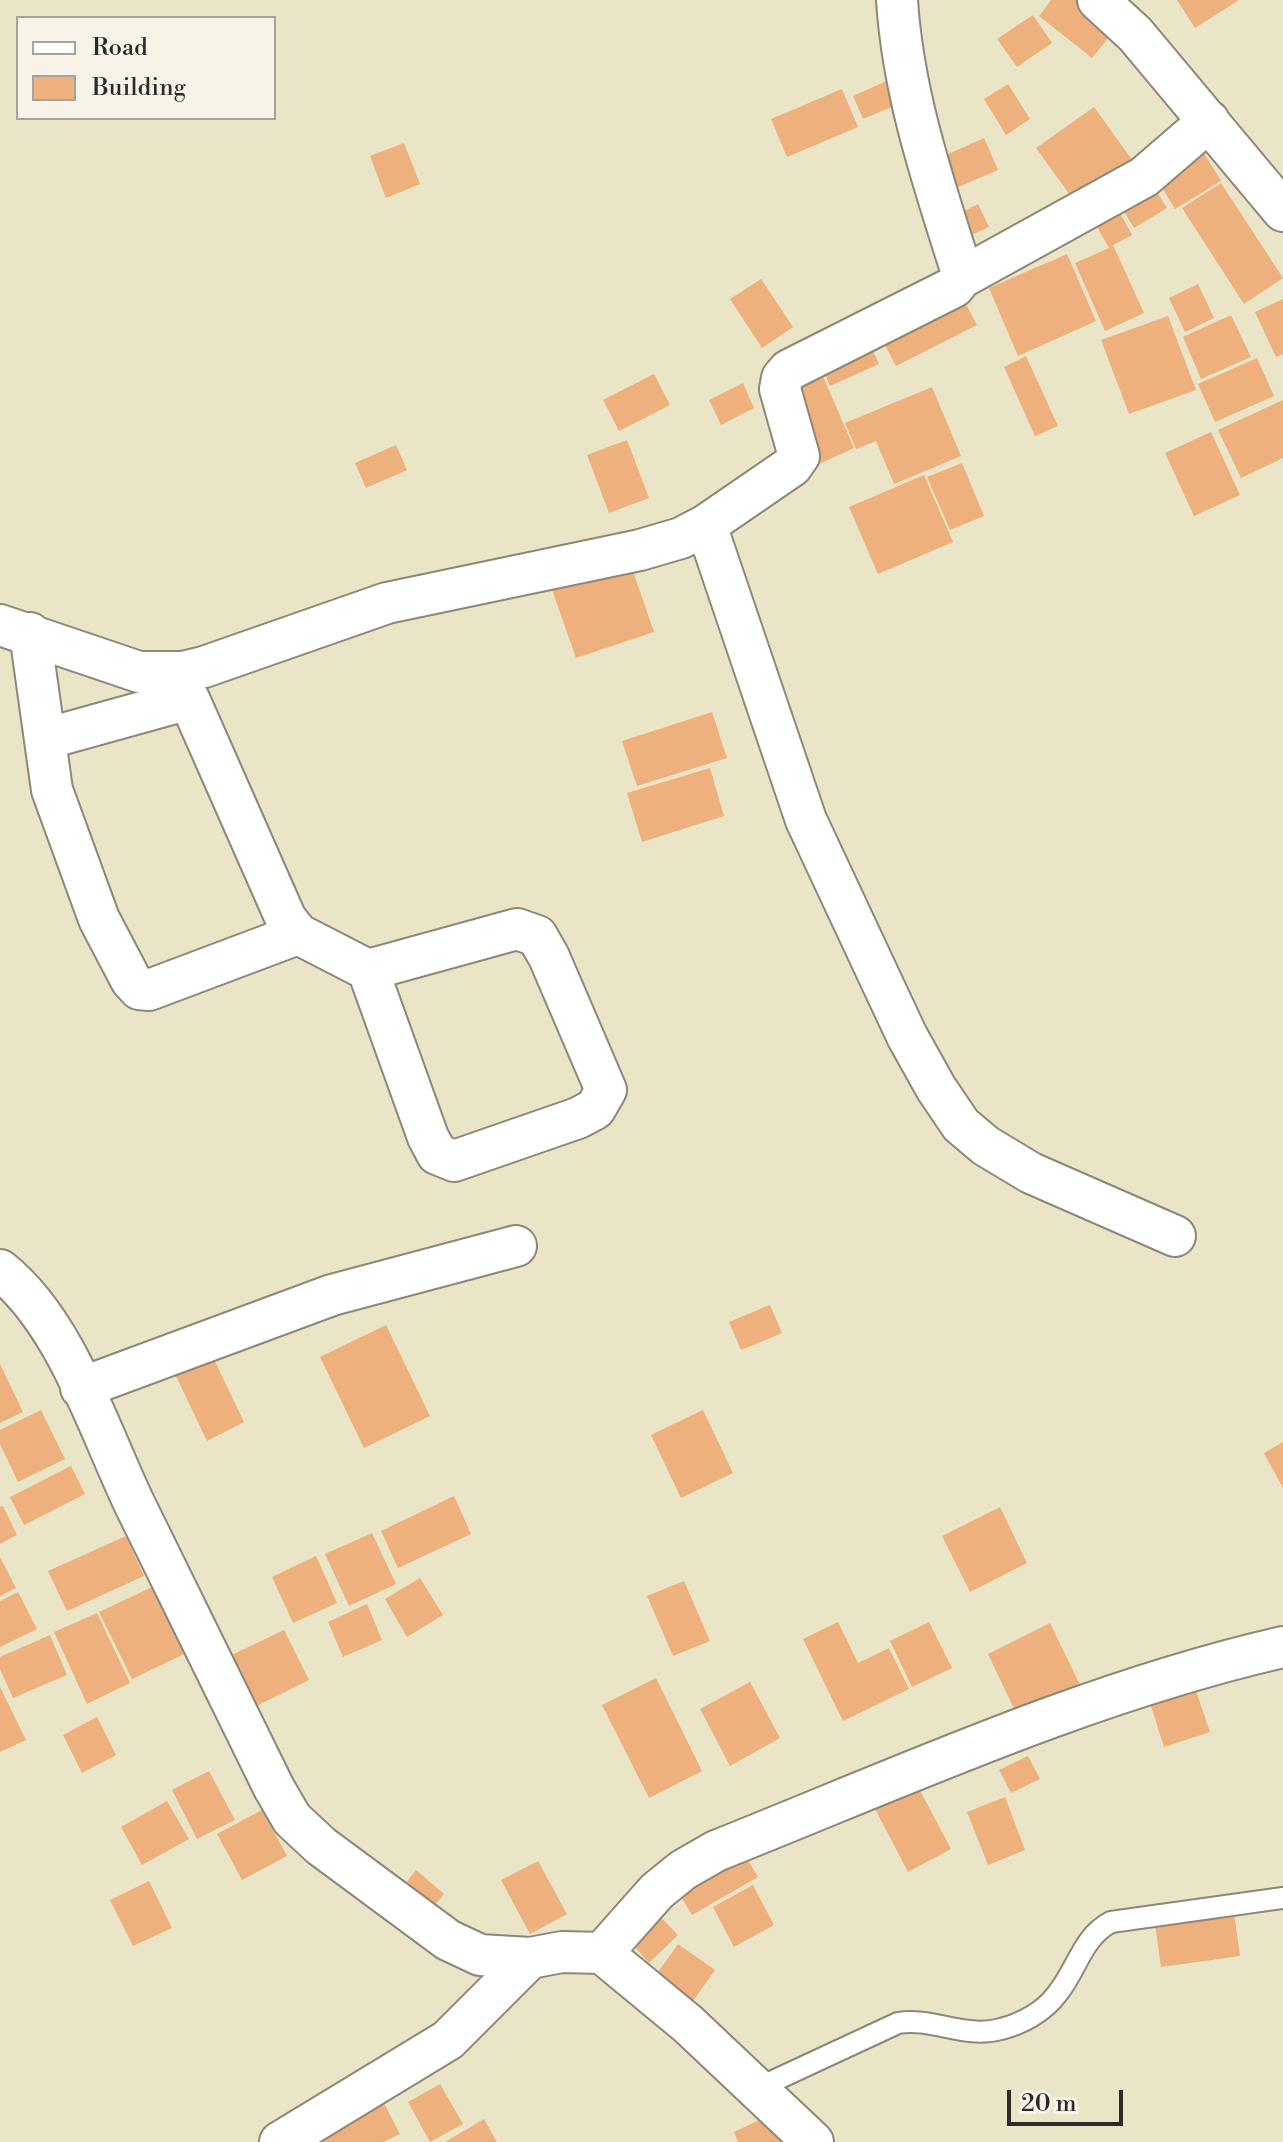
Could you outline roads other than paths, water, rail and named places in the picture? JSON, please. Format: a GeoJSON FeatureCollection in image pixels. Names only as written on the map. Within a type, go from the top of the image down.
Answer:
{"type":"FeatureCollection","features":[{"type":"Feature","properties":{"kind":"street"},"geometry":{"type":"LineString","coordinates":[[897,0],[898,25],[914,121],[961,278]]}},
{"type":"Feature","properties":{"kind":"street"},"geometry":{"type":"LineString","coordinates":[[1098,0],[1135,34],[1283,211]]}},
{"type":"Feature","properties":{"kind":"street"},"geometry":{"type":"LineString","coordinates":[[15,629],[139,672],[183,672],[387,603],[640,550],[681,538],[706,525],[797,461],[797,447],[780,389],[782,378],[789,370],[954,287],[961,278],[1144,177],[1209,121]]}},
{"type":"Feature","properties":{"kind":"street"},"geometry":{"type":"LineString","coordinates":[[706,525],[806,820],[907,1036],[944,1100],[969,1132],[1031,1173],[1175,1236]]}},
{"type":"Feature","properties":{"kind":"street"},"geometry":{"type":"LineString","coordinates":[[15,629],[45,739],[52,790],[99,919],[131,980],[139,989],[149,990],[298,934]]}},
{"type":"Feature","properties":{"kind":"street"},"geometry":{"type":"LineString","coordinates":[[45,739],[189,699],[286,919],[298,934],[368,970],[517,929],[537,936],[606,1090],[595,1109],[578,1118],[454,1161],[437,1154],[428,1137],[368,970]]}},
{"type":"Feature","properties":{"kind":"street"},"geometry":{"type":"LineString","coordinates":[[81,1388],[332,1295],[516,1246]]}},
{"type":"Feature","properties":{"kind":"street"},"geometry":{"type":"LineString","coordinates":[[0,1270],[14,1281],[58,1338],[134,1502],[292,1819],[321,1846],[448,1940],[480,1955],[530,1958],[562,1952],[602,1953],[688,2024],[813,2142]]}},
{"type":"Feature","properties":{"kind":"street"},"geometry":{"type":"LineString","coordinates":[[602,1953],[657,1891],[683,1870],[716,1851],[1062,1713],[1239,1657],[1283,1647]]}},
{"type":"Feature","properties":{"kind":"street"},"geometry":{"type":"LineString","coordinates":[[280,2142],[448,2040],[530,1958]]}},
{"type":"Feature","properties":{"kind":"lane"},"geometry":{"type":"LineString","coordinates":[[756,2089],[898,2023],[913,2021],[970,2033],[1000,2030],[1034,2016],[1057,1995],[1091,1936],[1111,1922],[1283,1898]]}}]}
